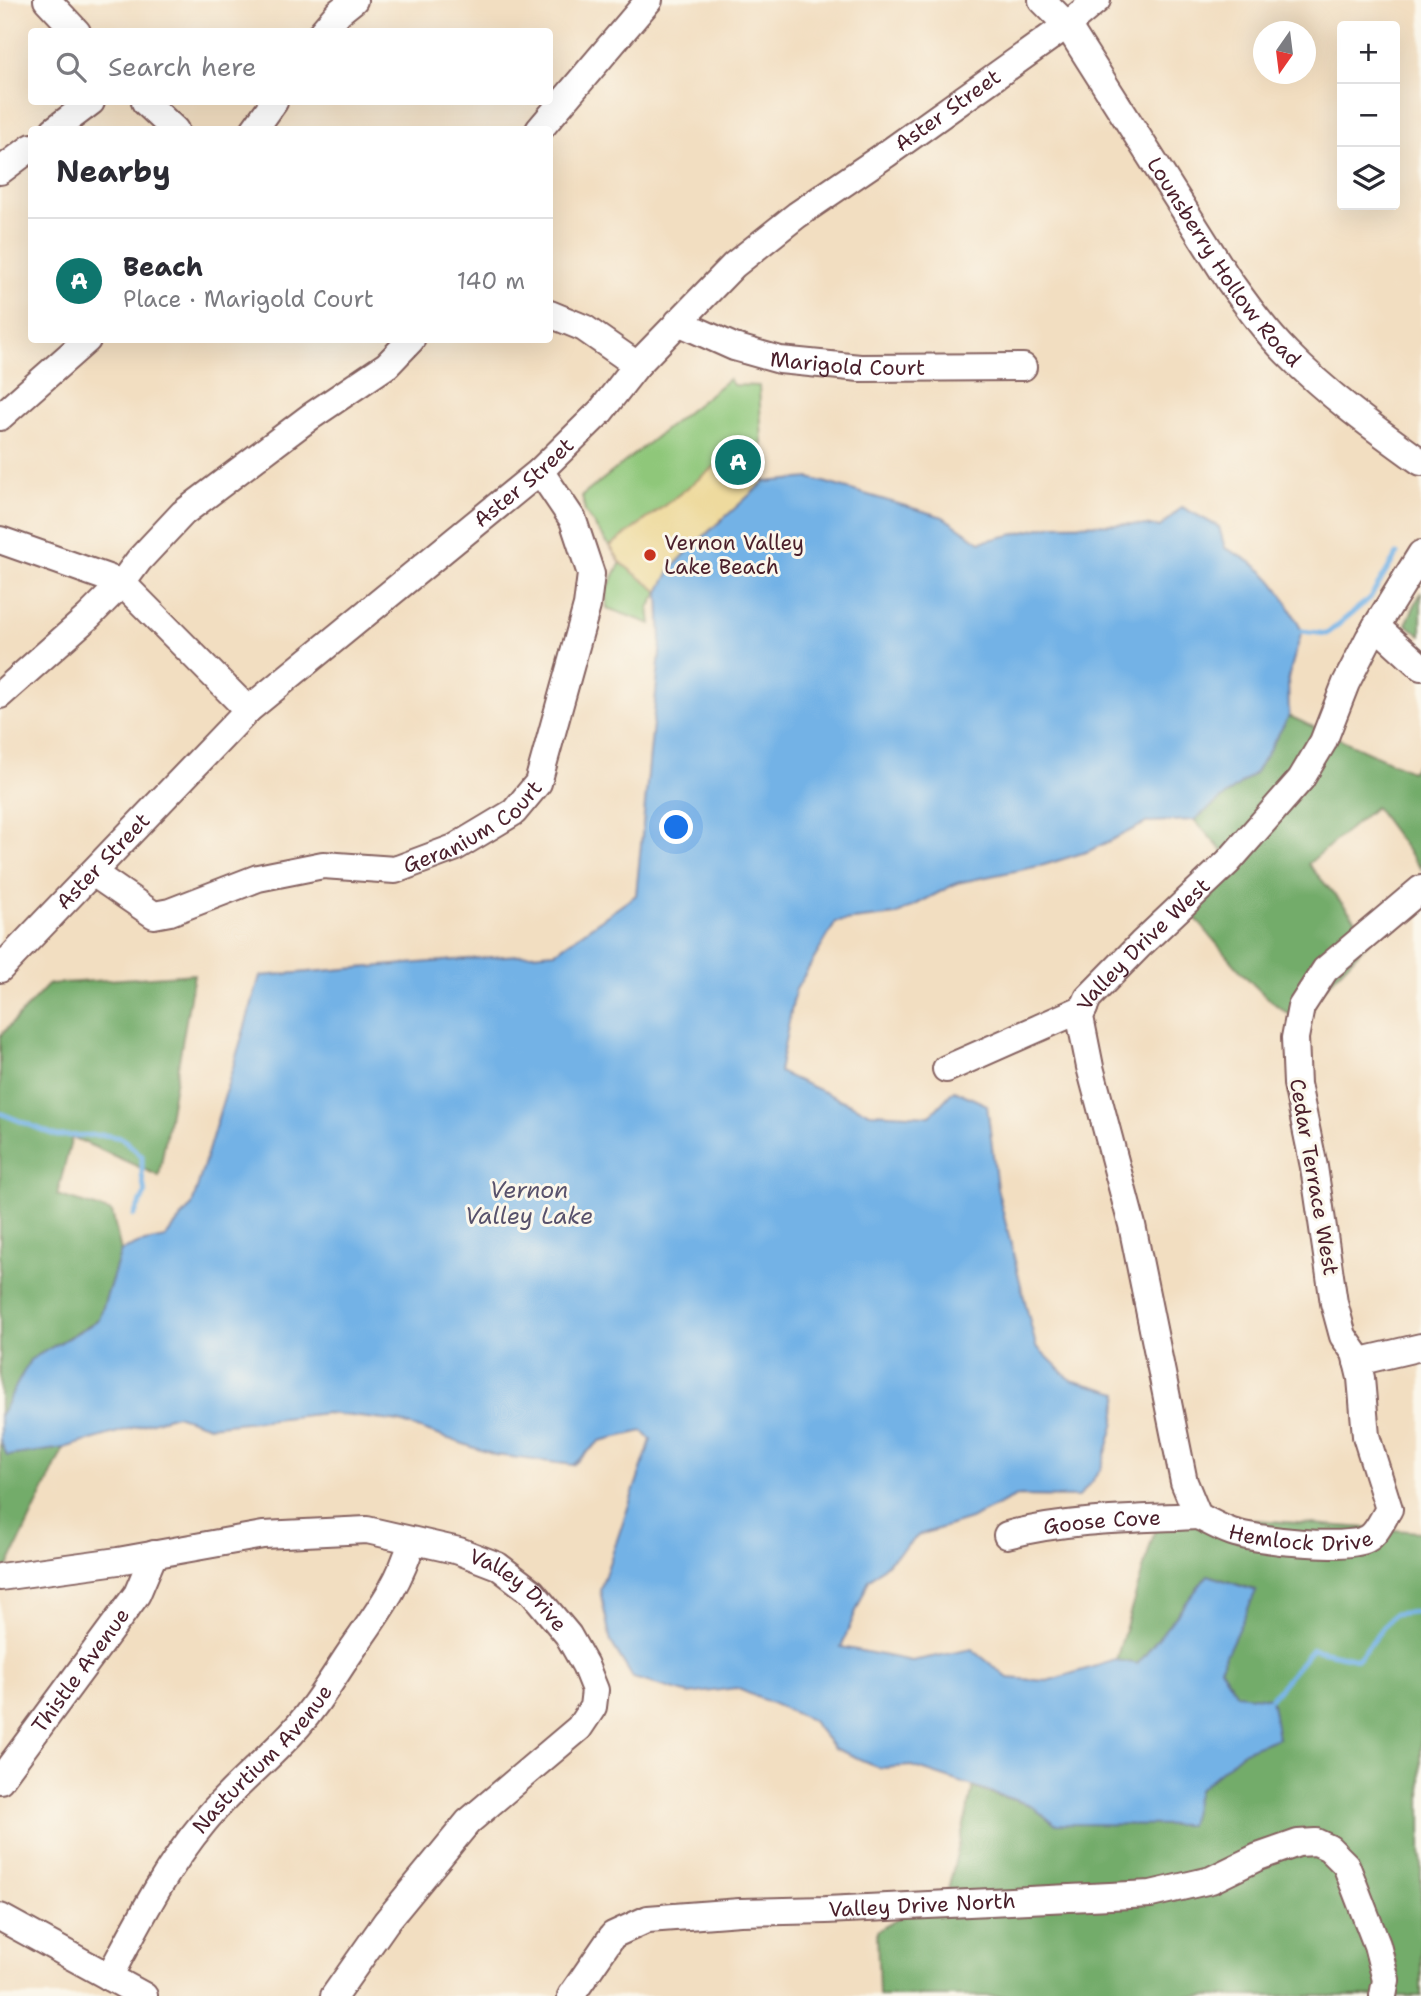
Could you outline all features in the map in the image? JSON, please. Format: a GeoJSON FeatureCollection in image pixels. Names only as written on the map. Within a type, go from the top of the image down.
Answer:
{"type":"FeatureCollection","features":[{"type":"Feature","properties":{"kind":"street"},"geometry":{"type":"LineString","coordinates":[[47,0],[73,28]]}},
{"type":"Feature","properties":{"kind":"street"},"geometry":{"type":"LineString","coordinates":[[325,28],[354,0]]}},
{"type":"Feature","properties":{"kind":"street"},"geometry":{"type":"LineString","coordinates":[[542,126],[649,0]]}},
{"type":"Feature","properties":{"kind":"street","name":"Lounsberry Hollow Road"},"geometry":{"type":"LineString","coordinates":[[1042,0],[1068,24],[1230,282],[1258,320],[1316,380],[1374,428],[1421,462]]}},
{"type":"Feature","properties":{"kind":"street","name":"Aster Street"},"geometry":{"type":"LineString","coordinates":[[0,969],[248,709],[540,471],[601,411],[637,365],[734,265],[797,215],[1068,24],[1097,0]]}},
{"type":"Feature","properties":{"kind":"street"},"geometry":{"type":"LineString","coordinates":[[59,126],[86,105]]}},
{"type":"Feature","properties":{"kind":"street"},"geometry":{"type":"LineString","coordinates":[[148,105],[171,126]]}},
{"type":"Feature","properties":{"kind":"street"},"geometry":{"type":"LineString","coordinates":[[257,126],[272,105]]}},
{"type":"Feature","properties":{"kind":"street"},"geometry":{"type":"LineString","coordinates":[[0,171],[28,150]]}},
{"type":"Feature","properties":{"kind":"street"},"geometry":{"type":"LineString","coordinates":[[553,315],[584,328],[637,365]]}},
{"type":"Feature","properties":{"kind":"street","name":"Marigold Court"},"geometry":{"type":"LineString","coordinates":[[678,322],[734,347],[780,360],[860,368],[1023,367]]}},
{"type":"Feature","properties":{"kind":"street"},"geometry":{"type":"LineString","coordinates":[[0,417],[85,343]]}},
{"type":"Feature","properties":{"kind":"street"},"geometry":{"type":"LineString","coordinates":[[0,695],[88,617],[122,583],[139,560],[183,513],[310,417],[387,365],[408,343]]}},
{"type":"Feature","properties":{"kind":"street","name":"Geranium Court"},"geometry":{"type":"LineString","coordinates":[[93,873],[154,915],[170,912],[258,878],[323,865],[395,870],[454,848],[514,812],[538,783],[587,606],[591,574],[573,520],[540,471]]}},
{"type":"Feature","properties":{"kind":"street"},"geometry":{"type":"LineString","coordinates":[[0,540],[122,583],[248,709]]}},
{"type":"Feature","properties":{"kind":"street","name":"Valley Drive West"},"geometry":{"type":"LineString","coordinates":[[1198,1516],[1184,1482],[1132,1225],[1090,1067],[1080,1017],[1088,998],[1228,862],[1301,779],[1323,742],[1346,683],[1376,626],[1421,554]]}},
{"type":"Feature","properties":{"kind":"street"},"geometry":{"type":"LineString","coordinates":[[1376,626],[1421,667]]}},
{"type":"Feature","properties":{"kind":"street","name":"Cedar Terrace West"},"geometry":{"type":"LineString","coordinates":[[1389,1509],[1366,1436],[1365,1409],[1355,1353],[1343,1336],[1334,1303],[1294,1057],[1301,1007],[1325,970],[1421,889]]}},
{"type":"Feature","properties":{"kind":"street"},"geometry":{"type":"LineString","coordinates":[[946,1069],[1084,1009]]}},
{"type":"Feature","properties":{"kind":"street"},"geometry":{"type":"LineString","coordinates":[[1357,1362],[1421,1347]]}},
{"type":"Feature","properties":{"kind":"street","name":"Hemlock Drive"},"geometry":{"type":"LineString","coordinates":[[1198,1516],[1235,1534],[1324,1544],[1367,1539],[1377,1529],[1389,1509]]}},
{"type":"Feature","properties":{"kind":"street","name":"Goose Cove"},"geometry":{"type":"LineString","coordinates":[[1007,1535],[1075,1524],[1198,1516]]}},
{"type":"Feature","properties":{"kind":"street","name":"Valley Drive"},"geometry":{"type":"LineString","coordinates":[[0,1577],[263,1535],[367,1530],[459,1551],[498,1566],[532,1592],[568,1635],[595,1690],[593,1707],[571,1736],[468,1822],[386,1922],[334,1996]]}},
{"type":"Feature","properties":{"kind":"street","name":"Nasturtium Avenue"},"geometry":{"type":"LineString","coordinates":[[109,1977],[148,1903],[178,1856],[206,1820],[285,1740],[328,1685],[388,1598],[404,1569],[412,1541]]}},
{"type":"Feature","properties":{"kind":"street","name":"Thistle Avenue"},"geometry":{"type":"LineString","coordinates":[[0,1780],[137,1594],[154,1554]]}},
{"type":"Feature","properties":{"kind":"street","name":"Valley Drive North"},"geometry":{"type":"LineString","coordinates":[[571,1996],[614,1936],[648,1919],[740,1912],[1151,1894],[1210,1880],[1258,1857],[1298,1843],[1316,1842],[1329,1848],[1346,1865],[1377,1945],[1386,1980],[1383,1996]]}},
{"type":"Feature","properties":{"kind":"street"},"geometry":{"type":"LineString","coordinates":[[0,1917],[144,1996]]}},
{"type":"Feature","properties":{"kind":"green space"},"geometry":{"type":"Polygon","coordinates":[[[729,379],[733,385],[759,386],[764,482],[671,569],[649,608],[651,624],[607,608],[606,591],[621,562],[585,512],[582,496],[729,379]]]}},
{"type":"Feature","properties":{"kind":"green space"},"geometry":{"type":"Polygon","coordinates":[[[1421,592],[1421,636],[1406,624],[1421,592]]]}},
{"type":"Feature","properties":{"kind":"green space"},"geometry":{"type":"Polygon","coordinates":[[[1289,716],[1411,771],[1421,760],[1421,869],[1375,807],[1308,864],[1372,938],[1296,1018],[1281,1009],[1251,982],[1183,903],[1227,856],[1194,820],[1256,772],[1289,716]]]}},
{"type":"Feature","properties":{"kind":"green space"},"geometry":{"type":"Polygon","coordinates":[[[194,974],[159,1176],[72,1137],[57,1195],[112,1212],[121,1251],[99,1319],[30,1360],[0,1416],[0,1036],[49,984],[194,974]]]}},
{"type":"Feature","properties":{"kind":"green space"},"geometry":{"type":"Polygon","coordinates":[[[0,1440],[7,1456],[64,1448],[0,1583],[0,1440]]]}},
{"type":"Feature","properties":{"kind":"green space"},"geometry":{"type":"Polygon","coordinates":[[[1160,1513],[1421,1532],[1421,1996],[879,1996],[877,1931],[948,1890],[973,1788],[1030,1805],[1055,1824],[1198,1790],[1244,1751],[1278,1738],[1237,1694],[1220,1668],[1255,1590],[1208,1575],[1138,1664],[1116,1660],[1160,1513]]]}},
{"type":"Feature","properties":{"kind":"sand"},"geometry":{"type":"Polygon","coordinates":[[[747,442],[764,482],[687,553],[659,592],[621,563],[610,546],[747,442]]]}},
{"type":"Feature","properties":{"kind":"water","name":"Vernon Valley Lake"},"geometry":{"type":"Polygon","coordinates":[[[810,478],[943,517],[980,542],[1054,525],[1131,524],[1160,527],[1182,507],[1219,527],[1225,548],[1264,572],[1280,591],[1302,631],[1288,678],[1289,716],[1256,772],[1194,820],[1148,822],[1089,851],[1044,865],[957,883],[896,915],[836,922],[795,991],[779,1072],[870,1113],[930,1116],[954,1090],[987,1105],[997,1188],[1036,1346],[1071,1380],[1119,1393],[1114,1426],[1101,1469],[1079,1497],[1017,1496],[970,1519],[919,1535],[869,1580],[841,1647],[912,1661],[972,1649],[1008,1678],[1047,1681],[1116,1660],[1138,1664],[1208,1575],[1256,1591],[1220,1668],[1237,1694],[1271,1698],[1278,1738],[1244,1751],[1198,1790],[1189,1825],[1055,1824],[1030,1805],[912,1766],[880,1768],[834,1748],[811,1720],[736,1688],[689,1694],[633,1678],[611,1642],[600,1590],[651,1440],[643,1431],[600,1441],[573,1465],[495,1455],[400,1422],[327,1413],[209,1426],[176,1415],[64,1448],[7,1456],[0,1440],[0,1416],[30,1360],[99,1320],[121,1251],[140,1243],[165,1238],[192,1205],[260,976],[555,952],[636,895],[661,642],[659,592],[671,569],[691,548],[764,482],[810,478]]]}},
{"type":"Feature","properties":{"kind":"waterway"},"geometry":{"type":"LineString","coordinates":[[1302,631],[1327,634],[1370,598],[1397,554]]}},
{"type":"Feature","properties":{"kind":"waterway"},"geometry":{"type":"LineString","coordinates":[[0,1113],[57,1136],[104,1135],[122,1138],[142,1156],[145,1194],[134,1215]]}},
{"type":"Feature","properties":{"kind":"waterway"},"geometry":{"type":"LineString","coordinates":[[1271,1698],[1312,1649],[1358,1659],[1394,1614],[1421,1611]]}},
{"type":"Feature","properties":{"kind":"place","name":"Beach"},"geometry":{"type":"Point","coordinates":[738,462]}},
{"type":"Feature","properties":{"kind":"place","name":"Vernon Valley Lake Beach"},"geometry":{"type":"Point","coordinates":[650,555]}}]}
